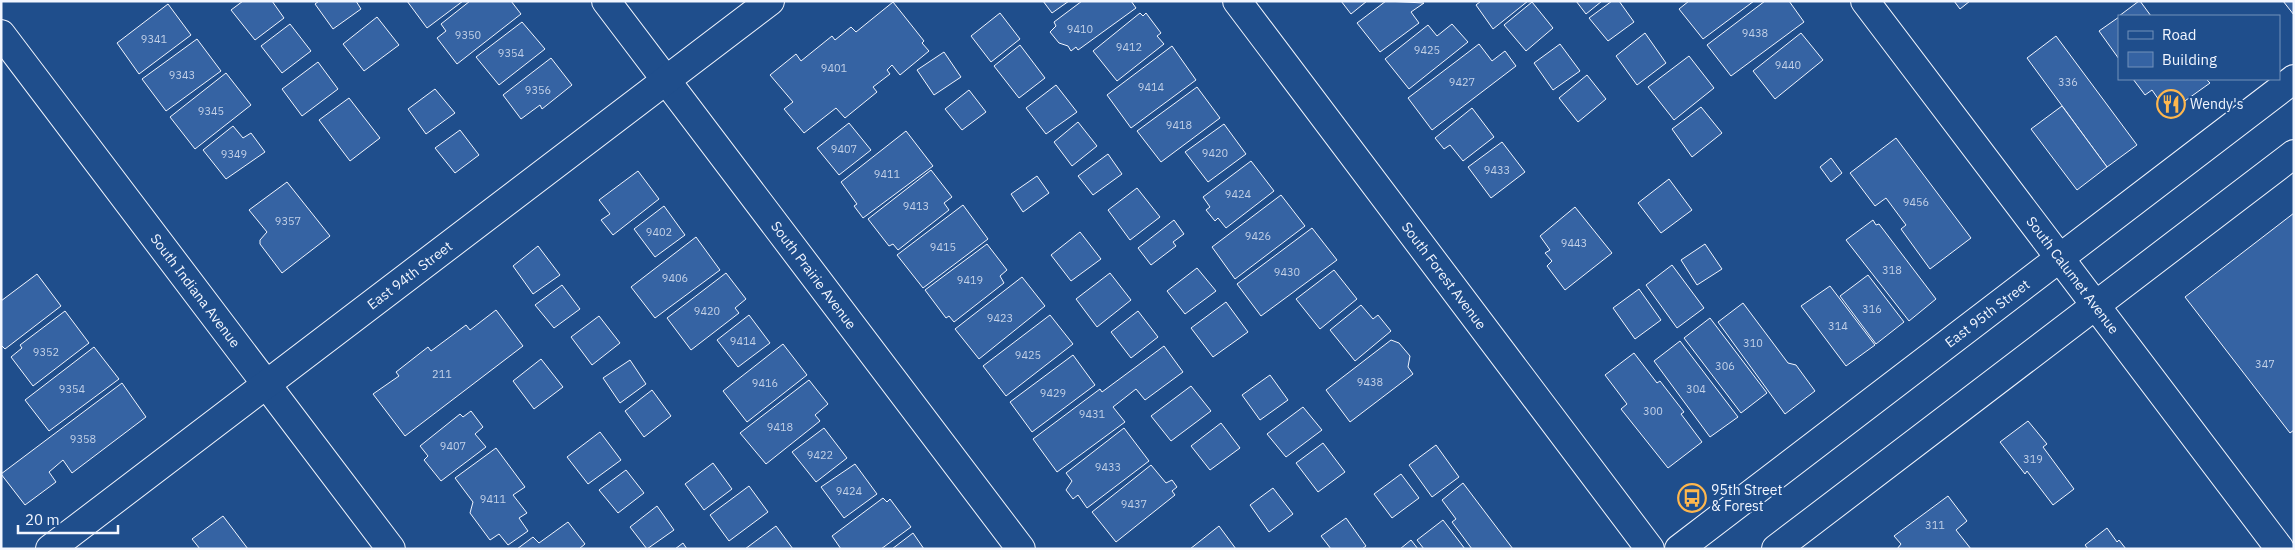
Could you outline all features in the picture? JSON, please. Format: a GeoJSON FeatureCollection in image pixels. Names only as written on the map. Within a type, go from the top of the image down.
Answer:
{"type":"FeatureCollection","features":[{"type":"Feature","properties":{"kind":"street","name":"South Prairie Avenue"},"geometry":{"type":"LineString","coordinates":[[606,1],[1021,549]]}},
{"type":"Feature","properties":{"kind":"street","name":"East 94th Street"},"geometry":{"type":"LineString","coordinates":[[50,549],[770,1]]}},
{"type":"Feature","properties":{"kind":"street","name":"South Forest Avenue"},"geometry":{"type":"LineString","coordinates":[[1237,1],[1650,549]]}},
{"type":"Feature","properties":{"kind":"street","name":"South Calumet Avenue"},"geometry":{"type":"LineString","coordinates":[[1866,1],[2280,549]]}},
{"type":"Feature","properties":{"kind":"street","name":"South Indiana Avenue"},"geometry":{"type":"LineString","coordinates":[[1,34],[391,549]]}},
{"type":"Feature","properties":{"kind":"street","name":"East 95th Street"},"geometry":{"type":"LineString","coordinates":[[1679,549],[2294,79]]}},
{"type":"Feature","properties":{"kind":"street"},"geometry":{"type":"LineString","coordinates":[[1776,549],[2294,154]]}},
{"type":"Feature","properties":{"kind":"building"},"geometry":{"type":"Polygon","coordinates":[[[243,1],[272,1],[284,18],[255,40],[231,10],[243,1]]]}},
{"type":"Feature","properties":{"kind":"building"},"geometry":{"type":"Polygon","coordinates":[[[319,1],[356,1],[361,9],[333,29],[315,4],[319,1]]]}},
{"type":"Feature","properties":{"kind":"building"},"geometry":{"type":"Polygon","coordinates":[[[407,1],[463,1],[427,28],[407,1]]]}},
{"type":"Feature","properties":{"kind":"building"},"geometry":{"type":"Polygon","coordinates":[[[470,1],[511,1],[521,14],[457,64],[437,38],[446,31],[441,24],[470,1]]]}},
{"type":"Feature","properties":{"kind":"building"},"geometry":{"type":"Polygon","coordinates":[[[1043,1],[1069,1],[1052,13],[1043,1]]]}},
{"type":"Feature","properties":{"kind":"building"},"geometry":{"type":"Polygon","coordinates":[[[1082,1],[1131,1],[1136,8],[1078,50],[1076,47],[1071,51],[1068,46],[1059,43],[1050,32],[1056,26],[1054,22],[1082,1]]]}},
{"type":"Feature","properties":{"kind":"building"},"geometry":{"type":"Polygon","coordinates":[[[1341,1],[1367,1],[1351,14],[1341,1]]]}},
{"type":"Feature","properties":{"kind":"building"},"geometry":{"type":"Polygon","coordinates":[[[1386,1],[1424,3],[1411,12],[1419,23],[1380,52],[1357,23],[1386,1]]]}},
{"type":"Feature","properties":{"kind":"building"},"geometry":{"type":"Polygon","coordinates":[[[1481,1],[1528,1],[1493,29],[1476,5],[1481,1]]]}},
{"type":"Feature","properties":{"kind":"building"},"geometry":{"type":"Polygon","coordinates":[[[1576,1],[1602,1],[1586,14],[1576,1]]]}},
{"type":"Feature","properties":{"kind":"building"},"geometry":{"type":"Polygon","coordinates":[[[1612,1],[1619,1],[1634,22],[1608,41],[1589,18],[1612,1]]]}},
{"type":"Feature","properties":{"kind":"building"},"geometry":{"type":"Polygon","coordinates":[[[1689,1],[1754,1],[1703,39],[1679,9],[1689,1]]]}},
{"type":"Feature","properties":{"kind":"building"},"geometry":{"type":"Polygon","coordinates":[[[1765,1],[1789,1],[1804,22],[1731,76],[1707,45],[1765,1]]]}},
{"type":"Feature","properties":{"kind":"building"},"geometry":{"type":"Polygon","coordinates":[[[1954,1],[1970,1],[1960,9],[1954,1]]]}},
{"type":"Feature","properties":{"kind":"building"},"geometry":{"type":"Polygon","coordinates":[[[2139,1],[2150,15],[2120,15],[2139,1]]]}},
{"type":"Feature","properties":{"kind":"building"},"geometry":{"type":"Polygon","coordinates":[[[2283,1],[2294,1],[2294,15],[2283,1]]]}},
{"type":"Feature","properties":{"kind":"building"},"geometry":{"type":"Polygon","coordinates":[[[893,2],[924,41],[922,43],[929,51],[900,75],[892,65],[887,70],[890,74],[873,87],[877,92],[845,118],[836,108],[804,133],[784,109],[793,102],[770,75],[796,54],[801,61],[832,36],[835,40],[851,27],[856,32],[893,2]]]}},
{"type":"Feature","properties":{"kind":"building"},"geometry":{"type":"Polygon","coordinates":[[[1532,2],[1553,28],[1526,51],[1504,25],[1532,2]]]}},
{"type":"Feature","properties":{"kind":"building"},"geometry":{"type":"Polygon","coordinates":[[[168,4],[191,35],[139,74],[117,43],[168,4]]]}},
{"type":"Feature","properties":{"kind":"building"},"geometry":{"type":"Polygon","coordinates":[[[1000,13],[1020,39],[991,62],[971,36],[1000,13]]]}},
{"type":"Feature","properties":{"kind":"building"},"geometry":{"type":"Polygon","coordinates":[[[1140,13],[1143,16],[1146,13],[1161,33],[1157,36],[1164,44],[1117,81],[1093,51],[1140,13]]]}},
{"type":"Feature","properties":{"kind":"building"},"geometry":{"type":"Polygon","coordinates":[[[377,17],[399,45],[364,71],[343,44],[377,17]]]}},
{"type":"Feature","properties":{"kind":"building"},"geometry":{"type":"Polygon","coordinates":[[[2118,18],[2118,58],[2099,31],[2118,18]]]}},
{"type":"Feature","properties":{"kind":"building"},"geometry":{"type":"Polygon","coordinates":[[[522,22],[545,49],[499,85],[476,57],[522,22]]]}},
{"type":"Feature","properties":{"kind":"building"},"geometry":{"type":"Polygon","coordinates":[[[290,24],[311,51],[282,73],[261,46],[290,24]]]}},
{"type":"Feature","properties":{"kind":"building"},"geometry":{"type":"Polygon","coordinates":[[[1452,24],[1468,42],[1409,89],[1385,59],[1428,25],[1437,36],[1452,24]]]}},
{"type":"Feature","properties":{"kind":"building"},"geometry":{"type":"Polygon","coordinates":[[[1645,33],[1666,63],[1637,85],[1616,56],[1645,33]]]}},
{"type":"Feature","properties":{"kind":"building"},"geometry":{"type":"Polygon","coordinates":[[[1801,33],[1823,60],[1775,99],[1753,71],[1801,33]]]}},
{"type":"Feature","properties":{"kind":"building"},"geometry":{"type":"Polygon","coordinates":[[[2056,36],[2137,145],[2107,167],[2027,58],[2056,36]]]}},
{"type":"Feature","properties":{"kind":"building"},"geometry":{"type":"Polygon","coordinates":[[[197,39],[221,71],[166,111],[142,79],[197,39]]]}},
{"type":"Feature","properties":{"kind":"building"},"geometry":{"type":"Polygon","coordinates":[[[1479,44],[1492,61],[1505,51],[1516,66],[1432,130],[1408,98],[1479,44]]]}},
{"type":"Feature","properties":{"kind":"building"},"geometry":{"type":"Polygon","coordinates":[[[1560,44],[1580,71],[1553,90],[1534,63],[1560,44]]]}},
{"type":"Feature","properties":{"kind":"building"},"geometry":{"type":"Polygon","coordinates":[[[1020,45],[1045,78],[1019,98],[994,66],[1020,45]]]}},
{"type":"Feature","properties":{"kind":"building"},"geometry":{"type":"Polygon","coordinates":[[[1172,46],[1196,80],[1131,128],[1107,95],[1172,46]]]}},
{"type":"Feature","properties":{"kind":"building"},"geometry":{"type":"Polygon","coordinates":[[[944,52],[961,77],[934,95],[917,70],[944,52]]]}},
{"type":"Feature","properties":{"kind":"building"},"geometry":{"type":"Polygon","coordinates":[[[1689,56],[1714,88],[1674,120],[1648,87],[1689,56]]]}},
{"type":"Feature","properties":{"kind":"building"},"geometry":{"type":"Polygon","coordinates":[[[551,58],[572,85],[542,109],[540,105],[521,119],[503,95],[551,58]]]}},
{"type":"Feature","properties":{"kind":"building"},"geometry":{"type":"Polygon","coordinates":[[[318,62],[338,89],[302,116],[282,89],[318,62]]]}},
{"type":"Feature","properties":{"kind":"building"},"geometry":{"type":"Polygon","coordinates":[[[226,73],[251,105],[195,149],[170,117],[226,73]]]}},
{"type":"Feature","properties":{"kind":"building"},"geometry":{"type":"Polygon","coordinates":[[[1587,75],[1606,99],[1578,122],[1559,98],[1587,75]]]}},
{"type":"Feature","properties":{"kind":"building","name":"Wendy's"},"geometry":{"type":"Polygon","coordinates":[[[2134,80],[2207,80],[2210,83],[2168,113],[2152,90],[2145,95],[2134,80]]]}},
{"type":"Feature","properties":{"kind":"building"},"geometry":{"type":"Polygon","coordinates":[[[1056,85],[1077,112],[1046,134],[1026,108],[1056,85]]]}},
{"type":"Feature","properties":{"kind":"building"},"geometry":{"type":"Polygon","coordinates":[[[1197,87],[1220,118],[1161,162],[1137,131],[1197,87]]]}},
{"type":"Feature","properties":{"kind":"building"},"geometry":{"type":"Polygon","coordinates":[[[435,89],[455,113],[426,134],[408,109],[435,89]]]}},
{"type":"Feature","properties":{"kind":"building"},"geometry":{"type":"Polygon","coordinates":[[[969,90],[986,112],[962,130],[945,109],[969,90]]]}},
{"type":"Feature","properties":{"kind":"building"},"geometry":{"type":"Polygon","coordinates":[[[349,98],[380,138],[350,161],[319,120],[349,98]]]}},
{"type":"Feature","properties":{"kind":"building"},"geometry":{"type":"Polygon","coordinates":[[[2062,106],[2107,167],[2077,190],[2031,129],[2062,106]]]}},
{"type":"Feature","properties":{"kind":"building"},"geometry":{"type":"Polygon","coordinates":[[[1701,107],[1722,133],[1692,157],[1672,129],[1701,107]]]}},
{"type":"Feature","properties":{"kind":"building"},"geometry":{"type":"Polygon","coordinates":[[[1472,108],[1494,137],[1463,161],[1450,145],[1444,149],[1435,138],[1472,108]]]}},
{"type":"Feature","properties":{"kind":"building"},"geometry":{"type":"Polygon","coordinates":[[[1078,122],[1097,146],[1072,166],[1054,142],[1078,122]]]}},
{"type":"Feature","properties":{"kind":"building"},"geometry":{"type":"Polygon","coordinates":[[[849,123],[871,150],[839,175],[817,148],[849,123]]]}},
{"type":"Feature","properties":{"kind":"building"},"geometry":{"type":"Polygon","coordinates":[[[1224,124],[1246,154],[1208,182],[1185,152],[1224,124]]]}},
{"type":"Feature","properties":{"kind":"building"},"geometry":{"type":"Polygon","coordinates":[[[233,126],[243,138],[251,133],[265,152],[226,179],[203,150],[233,126]]]}},
{"type":"Feature","properties":{"kind":"building"},"geometry":{"type":"Polygon","coordinates":[[[460,130],[479,155],[455,173],[435,148],[460,130]]]}},
{"type":"Feature","properties":{"kind":"building"},"geometry":{"type":"Polygon","coordinates":[[[906,131],[933,166],[863,218],[854,206],[857,204],[841,182],[906,131]]]}},
{"type":"Feature","properties":{"kind":"building"},"geometry":{"type":"Polygon","coordinates":[[[1896,138],[1971,238],[1930,269],[1901,229],[1906,225],[1886,198],[1875,206],[1850,173],[1896,138]]]}},
{"type":"Feature","properties":{"kind":"building"},"geometry":{"type":"Polygon","coordinates":[[[1502,142],[1525,172],[1491,198],[1468,167],[1502,142]]]}},
{"type":"Feature","properties":{"kind":"building"},"geometry":{"type":"Polygon","coordinates":[[[1108,154],[1122,174],[1093,195],[1078,176],[1108,154]]]}},
{"type":"Feature","properties":{"kind":"building"},"geometry":{"type":"Polygon","coordinates":[[[1831,158],[1842,173],[1831,182],[1820,167],[1831,158]]]}},
{"type":"Feature","properties":{"kind":"building"},"geometry":{"type":"Polygon","coordinates":[[[1251,161],[1274,191],[1226,228],[1218,218],[1215,221],[1206,210],[1210,207],[1203,197],[1251,161]]]}},
{"type":"Feature","properties":{"kind":"building"},"geometry":{"type":"Polygon","coordinates":[[[931,170],[952,197],[944,203],[949,210],[898,250],[893,244],[889,246],[868,219],[931,170]]]}},
{"type":"Feature","properties":{"kind":"building"},"geometry":{"type":"Polygon","coordinates":[[[638,171],[659,199],[613,235],[601,220],[610,214],[599,200],[638,171]]]}},
{"type":"Feature","properties":{"kind":"building"},"geometry":{"type":"Polygon","coordinates":[[[1037,176],[1049,193],[1023,212],[1011,194],[1037,176]]]}},
{"type":"Feature","properties":{"kind":"building"},"geometry":{"type":"Polygon","coordinates":[[[1669,179],[1692,210],[1661,233],[1638,203],[1669,179]]]}},
{"type":"Feature","properties":{"kind":"building"},"geometry":{"type":"Polygon","coordinates":[[[287,182],[330,236],[282,273],[260,244],[260,240],[267,232],[249,210],[287,182]]]}},
{"type":"Feature","properties":{"kind":"building"},"geometry":{"type":"Polygon","coordinates":[[[1137,188],[1160,217],[1130,240],[1108,210],[1137,188]]]}},
{"type":"Feature","properties":{"kind":"building"},"geometry":{"type":"Polygon","coordinates":[[[1281,195],[1305,226],[1235,279],[1212,247],[1281,195]]]}},
{"type":"Feature","properties":{"kind":"building"},"geometry":{"type":"Polygon","coordinates":[[[963,205],[988,239],[923,288],[897,255],[963,205]]]}},
{"type":"Feature","properties":{"kind":"building"},"geometry":{"type":"Polygon","coordinates":[[[664,206],[685,235],[655,257],[634,229],[664,206]]]}},
{"type":"Feature","properties":{"kind":"building"},"geometry":{"type":"Polygon","coordinates":[[[1575,207],[1612,253],[1565,290],[1547,266],[1552,261],[1545,253],[1550,250],[1540,236],[1575,207]]]}},
{"type":"Feature","properties":{"kind":"building"},"geometry":{"type":"Polygon","coordinates":[[[2294,213],[2294,430],[2290,433],[2185,297],[2294,213]]]}},
{"type":"Feature","properties":{"kind":"building"},"geometry":{"type":"Polygon","coordinates":[[[1174,220],[1184,234],[1173,242],[1176,246],[1151,265],[1138,248],[1174,220]]]}},
{"type":"Feature","properties":{"kind":"building"},"geometry":{"type":"Polygon","coordinates":[[[1873,220],[1876,225],[1879,224],[1936,299],[1909,321],[1846,240],[1873,220]]]}},
{"type":"Feature","properties":{"kind":"building"},"geometry":{"type":"Polygon","coordinates":[[[1312,228],[1337,260],[1261,316],[1237,284],[1312,228]]]}},
{"type":"Feature","properties":{"kind":"building"},"geometry":{"type":"Polygon","coordinates":[[[1080,232],[1101,259],[1071,281],[1051,255],[1080,232]]]}},
{"type":"Feature","properties":{"kind":"building"},"geometry":{"type":"Polygon","coordinates":[[[696,237],[720,270],[655,318],[631,287],[696,237]]]}},
{"type":"Feature","properties":{"kind":"building"},"geometry":{"type":"Polygon","coordinates":[[[987,244],[1007,270],[1000,276],[1004,283],[954,322],[949,316],[946,318],[925,290],[987,244]]]}},
{"type":"Feature","properties":{"kind":"building"},"geometry":{"type":"Polygon","coordinates":[[[1705,244],[1722,269],[1697,285],[1681,260],[1705,244]]]}},
{"type":"Feature","properties":{"kind":"building"},"geometry":{"type":"Polygon","coordinates":[[[538,246],[560,275],[533,294],[513,266],[538,246]]]}},
{"type":"Feature","properties":{"kind":"building"},"geometry":{"type":"Polygon","coordinates":[[[1672,265],[1704,308],[1677,328],[1646,285],[1672,265]]]}},
{"type":"Feature","properties":{"kind":"building"},"geometry":{"type":"Polygon","coordinates":[[[1197,268],[1216,291],[1185,314],[1167,291],[1197,268]]]}},
{"type":"Feature","properties":{"kind":"building"},"geometry":{"type":"Polygon","coordinates":[[[1334,270],[1357,299],[1320,329],[1296,299],[1334,270]]]}},
{"type":"Feature","properties":{"kind":"building"},"geometry":{"type":"Polygon","coordinates":[[[726,273],[746,299],[735,308],[739,313],[691,350],[667,318],[726,273]]]}},
{"type":"Feature","properties":{"kind":"building"},"geometry":{"type":"Polygon","coordinates":[[[1110,273],[1131,300],[1097,327],[1076,299],[1110,273]]]}},
{"type":"Feature","properties":{"kind":"building"},"geometry":{"type":"Polygon","coordinates":[[[37,274],[61,306],[5,349],[1,345],[1,301],[37,274]]]}},
{"type":"Feature","properties":{"kind":"building"},"geometry":{"type":"Polygon","coordinates":[[[1868,275],[1904,322],[1876,344],[1840,296],[1868,275]]]}},
{"type":"Feature","properties":{"kind":"building"},"geometry":{"type":"Polygon","coordinates":[[[1022,277],[1045,306],[979,359],[955,329],[1022,277]]]}},
{"type":"Feature","properties":{"kind":"building"},"geometry":{"type":"Polygon","coordinates":[[[562,285],[580,309],[554,328],[535,305],[562,285]]]}},
{"type":"Feature","properties":{"kind":"building"},"geometry":{"type":"Polygon","coordinates":[[[1830,286],[1875,345],[1846,366],[1801,306],[1830,286]]]}},
{"type":"Feature","properties":{"kind":"building"},"geometry":{"type":"Polygon","coordinates":[[[1639,289],[1661,320],[1635,339],[1613,308],[1639,289]]]}},
{"type":"Feature","properties":{"kind":"building"},"geometry":{"type":"Polygon","coordinates":[[[1226,302],[1248,332],[1213,357],[1191,328],[1226,302]]]}},
{"type":"Feature","properties":{"kind":"building"},"geometry":{"type":"Polygon","coordinates":[[[1743,303],[1788,363],[1796,365],[1815,391],[1785,414],[1718,322],[1743,303]]]}},
{"type":"Feature","properties":{"kind":"building"},"geometry":{"type":"Polygon","coordinates":[[[1361,305],[1373,319],[1378,315],[1391,331],[1355,361],[1330,330],[1361,305]]]}},
{"type":"Feature","properties":{"kind":"building"},"geometry":{"type":"Polygon","coordinates":[[[496,310],[523,346],[405,436],[373,394],[399,376],[396,372],[428,347],[431,351],[466,325],[470,330],[496,310]]]}},
{"type":"Feature","properties":{"kind":"building"},"geometry":{"type":"Polygon","coordinates":[[[65,311],[89,343],[33,386],[11,357],[22,348],[20,345],[65,311]]]}},
{"type":"Feature","properties":{"kind":"building"},"geometry":{"type":"Polygon","coordinates":[[[1138,311],[1158,337],[1131,358],[1111,332],[1138,311]]]}},
{"type":"Feature","properties":{"kind":"building"},"geometry":{"type":"Polygon","coordinates":[[[749,315],[770,343],[738,367],[717,340],[749,315]]]}},
{"type":"Feature","properties":{"kind":"building"},"geometry":{"type":"Polygon","coordinates":[[[1050,315],[1073,344],[1006,396],[983,366],[1050,315]]]}},
{"type":"Feature","properties":{"kind":"building"},"geometry":{"type":"Polygon","coordinates":[[[599,316],[620,343],[592,365],[571,337],[599,316]]]}},
{"type":"Feature","properties":{"kind":"building"},"geometry":{"type":"Polygon","coordinates":[[[1710,318],[1767,393],[1741,413],[1684,338],[1710,318]]]}},
{"type":"Feature","properties":{"kind":"building"},"geometry":{"type":"Polygon","coordinates":[[[1391,340],[1399,343],[1410,356],[1408,367],[1413,374],[1350,422],[1326,390],[1391,340]]]}},
{"type":"Feature","properties":{"kind":"building"},"geometry":{"type":"Polygon","coordinates":[[[1680,341],[1738,417],[1710,437],[1654,361],[1680,341]]]}},
{"type":"Feature","properties":{"kind":"building"},"geometry":{"type":"Polygon","coordinates":[[[783,344],[807,375],[747,422],[723,391],[783,344]]]}},
{"type":"Feature","properties":{"kind":"building"},"geometry":{"type":"Polygon","coordinates":[[[1164,346],[1183,372],[1145,400],[1136,389],[1113,407],[1125,422],[1057,472],[1033,439],[1100,389],[1102,392],[1164,346]]]}},
{"type":"Feature","properties":{"kind":"building"},"geometry":{"type":"Polygon","coordinates":[[[94,347],[119,379],[49,431],[25,400],[94,347]]]}},
{"type":"Feature","properties":{"kind":"building"},"geometry":{"type":"Polygon","coordinates":[[[1634,353],[1657,383],[1660,381],[1684,412],[1681,414],[1702,442],[1668,468],[1621,409],[1627,404],[1605,375],[1634,353]]]}},
{"type":"Feature","properties":{"kind":"building"},"geometry":{"type":"Polygon","coordinates":[[[1073,355],[1095,385],[1032,432],[1010,402],[1073,355]]]}},
{"type":"Feature","properties":{"kind":"building"},"geometry":{"type":"Polygon","coordinates":[[[541,359],[563,387],[534,409],[513,381],[541,359]]]}},
{"type":"Feature","properties":{"kind":"building"},"geometry":{"type":"Polygon","coordinates":[[[630,360],[646,384],[620,403],[603,378],[630,360]]]}},
{"type":"Feature","properties":{"kind":"building"},"geometry":{"type":"Polygon","coordinates":[[[1270,375],[1288,400],[1260,420],[1242,395],[1270,375]]]}},
{"type":"Feature","properties":{"kind":"building"},"geometry":{"type":"Polygon","coordinates":[[[809,380],[828,404],[815,415],[820,421],[766,464],[740,433],[809,380]]]}},
{"type":"Feature","properties":{"kind":"building"},"geometry":{"type":"Polygon","coordinates":[[[122,383],[146,417],[72,473],[63,460],[49,472],[56,482],[25,505],[1,474],[122,383]]]}},
{"type":"Feature","properties":{"kind":"building"},"geometry":{"type":"Polygon","coordinates":[[[1191,386],[1211,411],[1171,441],[1151,416],[1191,386]]]}},
{"type":"Feature","properties":{"kind":"building"},"geometry":{"type":"Polygon","coordinates":[[[652,390],[671,416],[644,437],[625,411],[652,390]]]}},
{"type":"Feature","properties":{"kind":"building"},"geometry":{"type":"Polygon","coordinates":[[[1303,407],[1322,430],[1286,457],[1267,434],[1303,407]]]}},
{"type":"Feature","properties":{"kind":"building"},"geometry":{"type":"Polygon","coordinates":[[[471,411],[483,427],[475,434],[486,447],[441,481],[424,460],[428,456],[420,446],[460,414],[463,417],[471,411]]]}},
{"type":"Feature","properties":{"kind":"building"},"geometry":{"type":"Polygon","coordinates":[[[2028,421],[2047,444],[2043,447],[2074,489],[2053,505],[2027,471],[2025,474],[2000,442],[2028,421]]]}},
{"type":"Feature","properties":{"kind":"building"},"geometry":{"type":"Polygon","coordinates":[[[1221,423],[1240,448],[1210,470],[1191,446],[1221,423]]]}},
{"type":"Feature","properties":{"kind":"building"},"geometry":{"type":"Polygon","coordinates":[[[824,428],[847,458],[816,482],[792,452],[824,428]]]}},
{"type":"Feature","properties":{"kind":"building"},"geometry":{"type":"Polygon","coordinates":[[[1124,428],[1149,461],[1087,508],[1078,495],[1073,499],[1066,490],[1072,481],[1066,473],[1124,428]]]}},
{"type":"Feature","properties":{"kind":"building"},"geometry":{"type":"Polygon","coordinates":[[[600,432],[621,460],[588,484],[567,457],[600,432]]]}},
{"type":"Feature","properties":{"kind":"building"},"geometry":{"type":"Polygon","coordinates":[[[1323,443],[1345,472],[1318,492],[1296,463],[1323,443]]]}},
{"type":"Feature","properties":{"kind":"building"},"geometry":{"type":"Polygon","coordinates":[[[1436,445],[1459,477],[1432,497],[1409,465],[1436,445]]]}},
{"type":"Feature","properties":{"kind":"building"},"geometry":{"type":"Polygon","coordinates":[[[496,448],[525,487],[513,495],[527,513],[519,518],[528,531],[508,545],[499,534],[490,540],[470,513],[473,502],[455,478],[496,448]]]}},
{"type":"Feature","properties":{"kind":"building"},"geometry":{"type":"Polygon","coordinates":[[[713,463],[732,489],[704,510],[685,484],[713,463]]]}},
{"type":"Feature","properties":{"kind":"building"},"geometry":{"type":"Polygon","coordinates":[[[855,464],[877,494],[844,518],[821,487],[855,464]]]}},
{"type":"Feature","properties":{"kind":"building"},"geometry":{"type":"Polygon","coordinates":[[[1151,465],[1166,483],[1172,480],[1177,487],[1172,491],[1175,495],[1116,542],[1092,512],[1151,465]]]}},
{"type":"Feature","properties":{"kind":"building"},"geometry":{"type":"Polygon","coordinates":[[[626,470],[644,493],[618,513],[599,490],[626,470]]]}},
{"type":"Feature","properties":{"kind":"building"},"geometry":{"type":"Polygon","coordinates":[[[1401,474],[1419,498],[1392,518],[1374,494],[1401,474]]]}},
{"type":"Feature","properties":{"kind":"building"},"geometry":{"type":"Polygon","coordinates":[[[1463,483],[1513,549],[1472,549],[1452,522],[1456,519],[1442,500],[1463,483]]]}},
{"type":"Feature","properties":{"kind":"building"},"geometry":{"type":"Polygon","coordinates":[[[749,486],[768,512],[729,541],[710,515],[749,486]]]}},
{"type":"Feature","properties":{"kind":"building"},"geometry":{"type":"Polygon","coordinates":[[[1273,488],[1293,514],[1269,532],[1250,505],[1273,488]]]}},
{"type":"Feature","properties":{"kind":"building"},"geometry":{"type":"Polygon","coordinates":[[[1948,496],[1967,521],[1956,530],[1971,549],[1897,549],[1901,544],[1894,536],[1948,496]]]}},
{"type":"Feature","properties":{"kind":"building"},"geometry":{"type":"Polygon","coordinates":[[[883,498],[887,502],[890,499],[911,527],[881,549],[841,549],[832,536],[883,498]]]}},
{"type":"Feature","properties":{"kind":"building"},"geometry":{"type":"Polygon","coordinates":[[[657,506],[674,530],[647,549],[630,527],[657,506]]]}},
{"type":"Feature","properties":{"kind":"building"},"geometry":{"type":"Polygon","coordinates":[[[223,516],[248,549],[200,549],[192,539],[223,516]]]}},
{"type":"Feature","properties":{"kind":"building"},"geometry":{"type":"Polygon","coordinates":[[[1346,518],[1366,546],[1362,549],[1331,549],[1321,536],[1346,518]]]}},
{"type":"Feature","properties":{"kind":"building"},"geometry":{"type":"Polygon","coordinates":[[[1443,520],[1465,549],[1424,549],[1417,540],[1443,520]]]}},
{"type":"Feature","properties":{"kind":"building"},"geometry":{"type":"Polygon","coordinates":[[[568,522],[585,544],[579,549],[517,549],[533,537],[539,543],[568,522]]]}},
{"type":"Feature","properties":{"kind":"building"},"geometry":{"type":"Polygon","coordinates":[[[776,526],[793,549],[745,549],[776,526]]]}},
{"type":"Feature","properties":{"kind":"building"},"geometry":{"type":"Polygon","coordinates":[[[1219,526],[1236,549],[1190,549],[1219,526]]]}},
{"type":"Feature","properties":{"kind":"building"},"geometry":{"type":"Polygon","coordinates":[[[2107,528],[2117,542],[2119,540],[2126,549],[2088,549],[2085,545],[2107,528]]]}},
{"type":"Feature","properties":{"kind":"building"},"geometry":{"type":"Polygon","coordinates":[[[913,533],[924,549],[892,549],[913,533]]]}},
{"type":"Feature","properties":{"kind":"building"},"geometry":{"type":"Polygon","coordinates":[[[1411,540],[1418,549],[1400,549],[1411,540]]]}},
{"type":"Feature","properties":{"kind":"building"},"geometry":{"type":"Polygon","coordinates":[[[683,543],[687,549],[675,549],[683,543]]]}},
{"type":"Feature","properties":{"kind":"place","name":"Wendy's"},"geometry":{"type":"Point","coordinates":[2171,104]}},
{"type":"Feature","properties":{"kind":"place","name":"95th Street & Forest"},"geometry":{"type":"Point","coordinates":[1692,498]}}]}
